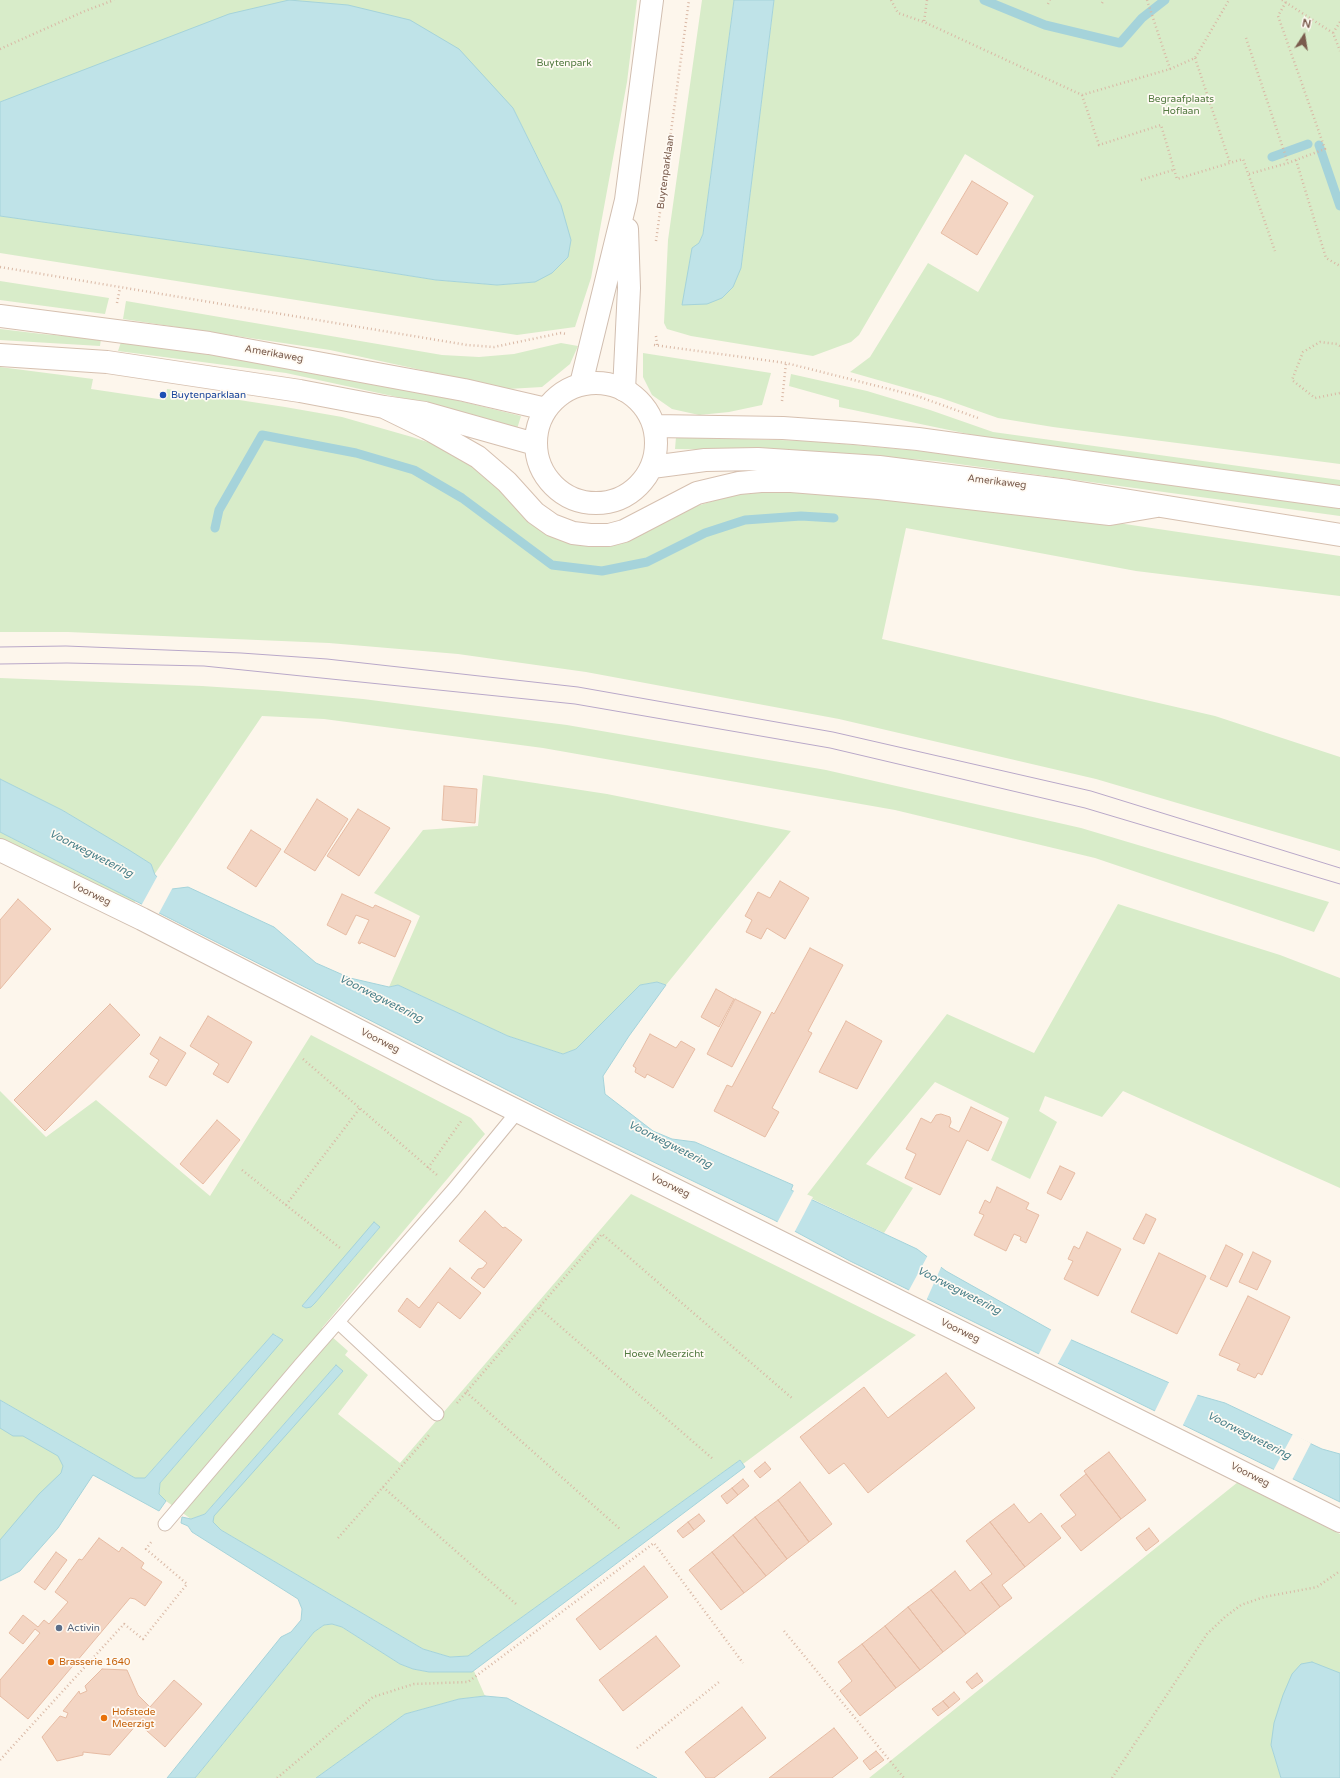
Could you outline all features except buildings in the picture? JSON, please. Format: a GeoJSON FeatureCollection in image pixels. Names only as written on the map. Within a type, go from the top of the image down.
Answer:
{"type":"FeatureCollection","features":[{"type":"Feature","properties":{"kind":"main road"},"geometry":{"type":"LineString","coordinates":[[581,384],[626,200],[652,0]]}},
{"type":"Feature","properties":{"kind":"main road"},"geometry":{"type":"LineString","coordinates":[[624,390],[629,288],[626,200]]}},
{"type":"Feature","properties":{"kind":"main road","name":"Amerikaweg"},"geometry":{"type":"LineString","coordinates":[[0,316],[209,343],[464,390],[546,408]]}},
{"type":"Feature","properties":{"kind":"main road"},"geometry":{"type":"LineString","coordinates":[[0,355],[107,362],[292,389],[384,407],[424,413],[535,444]]}},
{"type":"Feature","properties":{"kind":"main road"},"geometry":{"type":"LineString","coordinates":[[603,383],[624,390],[638,399],[648,411],[654,426],[657,446],[652,467],[646,478],[628,495],[616,501],[591,504],[567,496],[556,489],[541,469],[535,444],[536,432],[546,408],[556,398],[581,384],[603,383]]}},
{"type":"Feature","properties":{"kind":"main road"},"geometry":{"type":"LineString","coordinates":[[384,407],[427,428],[478,457],[507,482],[535,513],[552,525],[573,533],[609,535],[624,531],[697,493],[739,483],[761,481],[791,481],[879,488],[1110,514],[1157,506]]}},
{"type":"Feature","properties":{"kind":"main road"},"geometry":{"type":"LineString","coordinates":[[654,426],[783,428],[861,433],[918,439],[1340,498]]}},
{"type":"Feature","properties":{"kind":"main road","name":"Amerikaweg"},"geometry":{"type":"LineString","coordinates":[[652,467],[705,460],[758,459],[879,467],[1068,491],[1340,535]]}},
{"type":"Feature","properties":{"kind":"main road","name":"Voorweg"},"geometry":{"type":"LineString","coordinates":[[0,850],[142,919],[518,1111],[1340,1521]]}},
{"type":"Feature","properties":{"kind":"lane"},"geometry":{"type":"LineString","coordinates":[[165,1524],[454,1189],[518,1111]]}},
{"type":"Feature","properties":{"kind":"lane"},"geometry":{"type":"LineString","coordinates":[[338,1322],[437,1414]]}},
{"type":"Feature","properties":{"kind":"path"},"geometry":{"type":"LineString","coordinates":[[0,49],[85,11],[114,0]]}},
{"type":"Feature","properties":{"kind":"path","name":"Buytenparklaan"},"geometry":{"type":"LineString","coordinates":[[656,248],[688,0]]}},
{"type":"Feature","properties":{"kind":"path"},"geometry":{"type":"LineString","coordinates":[[891,0],[898,13],[924,22],[1082,95],[1170,69],[1195,58],[1229,0]]}},
{"type":"Feature","properties":{"kind":"path"},"geometry":{"type":"LineString","coordinates":[[924,22],[927,0]]}},
{"type":"Feature","properties":{"kind":"path"},"geometry":{"type":"LineString","coordinates":[[1048,4],[1050,0]]}},
{"type":"Feature","properties":{"kind":"path"},"geometry":{"type":"LineString","coordinates":[[1102,4],[1104,0]]}},
{"type":"Feature","properties":{"kind":"path"},"geometry":{"type":"LineString","coordinates":[[1147,0],[1170,69]]}},
{"type":"Feature","properties":{"kind":"path"},"geometry":{"type":"LineString","coordinates":[[1282,0],[1287,1],[1334,33],[1340,51]]}},
{"type":"Feature","properties":{"kind":"path"},"geometry":{"type":"LineString","coordinates":[[1249,174],[1288,163],[1325,149],[1278,16],[1287,1]]}},
{"type":"Feature","properties":{"kind":"path"},"geometry":{"type":"LineString","coordinates":[[1334,33],[1340,22]]}},
{"type":"Feature","properties":{"kind":"path"},"geometry":{"type":"LineString","coordinates":[[1246,38],[1288,163]]}},
{"type":"Feature","properties":{"kind":"path"},"geometry":{"type":"LineString","coordinates":[[1195,58],[1230,163]]}},
{"type":"Feature","properties":{"kind":"path"},"geometry":{"type":"LineString","coordinates":[[1082,95],[1099,145],[1161,124],[1173,170],[1177,179],[1243,160],[1275,251]]}},
{"type":"Feature","properties":{"kind":"path"},"geometry":{"type":"LineString","coordinates":[[1296,160],[1326,258],[1340,266]]}},
{"type":"Feature","properties":{"kind":"path"},"geometry":{"type":"LineString","coordinates":[[1141,180],[1173,170]]}},
{"type":"Feature","properties":{"kind":"path"},"geometry":{"type":"LineString","coordinates":[[0,267],[467,345],[494,347],[561,334],[593,338]]}},
{"type":"Feature","properties":{"kind":"path"},"geometry":{"type":"LineString","coordinates":[[655,330],[657,345]]}},
{"type":"Feature","properties":{"kind":"path"},"geometry":{"type":"LineString","coordinates":[[627,342],[786,363],[917,396],[979,418]]}},
{"type":"Feature","properties":{"kind":"path"},"geometry":{"type":"LineString","coordinates":[[1340,346],[1337,344],[1320,342],[1303,352],[1292,380],[1315,398],[1340,393]]}},
{"type":"Feature","properties":{"kind":"path"},"geometry":{"type":"LineString","coordinates":[[781,405],[786,363]]}},
{"type":"Feature","properties":{"kind":"path"},"geometry":{"type":"LineString","coordinates":[[303,1059],[454,1189]]}},
{"type":"Feature","properties":{"kind":"path"},"geometry":{"type":"LineString","coordinates":[[286,1206],[360,1108]]}},
{"type":"Feature","properties":{"kind":"path"},"geometry":{"type":"LineString","coordinates":[[428,1168],[462,1120]]}},
{"type":"Feature","properties":{"kind":"path"},"geometry":{"type":"LineString","coordinates":[[242,1170],[340,1248]]}},
{"type":"Feature","properties":{"kind":"path"},"geometry":{"type":"LineString","coordinates":[[452,1408],[602,1234],[793,1399]]}},
{"type":"Feature","properties":{"kind":"path"},"geometry":{"type":"LineString","coordinates":[[539,1308],[713,1459]]}},
{"type":"Feature","properties":{"kind":"path"},"geometry":{"type":"LineString","coordinates":[[466,1392],[621,1530]]}},
{"type":"Feature","properties":{"kind":"path"},"geometry":{"type":"LineString","coordinates":[[338,1538],[433,1431]]}},
{"type":"Feature","properties":{"kind":"path"},"geometry":{"type":"LineString","coordinates":[[383,1487],[516,1604]]}},
{"type":"Feature","properties":{"kind":"path"},"geometry":{"type":"LineString","coordinates":[[0,1760],[124,1624],[143,1639],[187,1584],[146,1549],[165,1524]]}},
{"type":"Feature","properties":{"kind":"path"},"geometry":{"type":"LineString","coordinates":[[277,1778],[373,1697],[414,1684],[468,1682],[654,1543],[743,1663]]}},
{"type":"Feature","properties":{"kind":"path"},"geometry":{"type":"LineString","coordinates":[[1112,1778],[1207,1634],[1225,1617],[1241,1605],[1264,1597],[1317,1587],[1340,1571]]}},
{"type":"Feature","properties":{"kind":"path"},"geometry":{"type":"LineString","coordinates":[[784,1631],[904,1778]]}},
{"type":"Feature","properties":{"kind":"path"},"geometry":{"type":"LineString","coordinates":[[637,1748],[719,1682]]}},
{"type":"Feature","properties":{"kind":"green space","name":"Buytenpark"},"geometry":{"type":"Polygon","coordinates":[[[0,0],[637,0],[627,82],[591,278],[575,327],[517,335],[0,253],[0,216],[304,259],[436,280],[497,285],[535,282],[561,205],[513,108],[22,95],[0,102],[0,0]]]}},
{"type":"Feature","properties":{"kind":"green space","name":"Begraafplaats Hoflaan"},"geometry":{"type":"Polygon","coordinates":[[[702,0],[734,0],[703,234],[699,243],[741,268],[774,0],[1340,0],[1340,464],[1053,427],[998,418],[941,398],[850,372],[870,357],[928,263],[978,292],[1034,196],[965,154],[859,335],[851,342],[813,356],[691,336],[667,329],[664,323],[668,240],[702,0]]]}},
{"type":"Feature","properties":{"kind":"green space"},"geometry":{"type":"Polygon","coordinates":[[[0,281],[109,298],[105,314],[0,300],[0,281]]]}},
{"type":"Feature","properties":{"kind":"green space"},"geometry":{"type":"Polygon","coordinates":[[[126,301],[442,355],[479,357],[514,354],[561,343],[578,346],[570,364],[542,387],[508,389],[330,350],[123,319],[126,301]]]}},
{"type":"Feature","properties":{"kind":"green space"},"geometry":{"type":"Polygon","coordinates":[[[0,329],[101,339],[100,346],[0,340],[0,329]]]}},
{"type":"Feature","properties":{"kind":"green space"},"geometry":{"type":"Polygon","coordinates":[[[121,342],[287,366],[427,393],[521,416],[517,429],[420,402],[286,373],[118,351],[121,342]]]}},
{"type":"Feature","properties":{"kind":"green space"},"geometry":{"type":"Polygon","coordinates":[[[643,353],[771,373],[762,405],[729,412],[699,415],[672,409],[652,395],[643,377],[643,353]]]}},
{"type":"Feature","properties":{"kind":"green space"},"geometry":{"type":"Polygon","coordinates":[[[0,367],[93,379],[91,389],[165,400],[167,389],[285,407],[342,417],[412,437],[440,446],[468,463],[568,542],[585,546],[602,547],[620,544],[635,538],[690,508],[730,496],[750,492],[800,491],[1091,519],[1340,556],[1340,596],[1136,571],[906,528],[882,639],[1215,716],[1340,757],[1340,851],[1096,779],[839,719],[586,672],[458,654],[329,643],[68,632],[0,632],[0,367]]]}},
{"type":"Feature","properties":{"kind":"green space"},"geometry":{"type":"Polygon","coordinates":[[[791,374],[867,391],[930,410],[993,432],[1340,480],[1340,486],[997,440],[839,407],[839,400],[789,386],[791,374]]]}},
{"type":"Feature","properties":{"kind":"green space"},"geometry":{"type":"Polygon","coordinates":[[[676,437],[812,441],[954,454],[1340,508],[1340,516],[936,461],[802,451],[675,449],[676,437]]]}},
{"type":"Feature","properties":{"kind":"green space"},"geometry":{"type":"Polygon","coordinates":[[[0,678],[202,686],[278,691],[363,699],[567,725],[826,770],[1081,828],[1329,902],[1314,932],[1095,858],[895,810],[543,748],[324,719],[262,716],[154,875],[151,864],[62,810],[0,779],[0,678]]]}},
{"type":"Feature","properties":{"kind":"green space"},"geometry":{"type":"Polygon","coordinates":[[[483,775],[607,794],[791,831],[666,985],[657,982],[640,985],[576,1049],[563,1054],[508,1036],[398,985],[389,987],[420,916],[374,893],[423,830],[478,826],[483,775]]]}},
{"type":"Feature","properties":{"kind":"green space"},"geometry":{"type":"Polygon","coordinates":[[[0,832],[136,901],[132,904],[0,840],[0,832]]]}},
{"type":"Feature","properties":{"kind":"green space"},"geometry":{"type":"Polygon","coordinates":[[[1118,904],[1280,955],[1340,978],[1340,1188],[1123,1091],[1102,1117],[1045,1096],[1039,1111],[1057,1122],[1030,1179],[991,1160],[1009,1118],[935,1082],[866,1164],[913,1188],[884,1233],[806,1196],[947,1014],[1034,1053],[1118,904]]]}},
{"type":"Feature","properties":{"kind":"green space","name":"Hoeve Meerzicht"},"geometry":{"type":"Polygon","coordinates":[[[311,1035],[471,1118],[485,1134],[322,1328],[348,1351],[345,1355],[368,1375],[338,1414],[400,1463],[631,1194],[916,1335],[743,1464],[740,1460],[468,1656],[450,1657],[423,1649],[221,1530],[213,1522],[213,1516],[336,1365],[205,1514],[191,1519],[166,1501],[159,1494],[160,1483],[282,1340],[277,1336],[273,1334],[145,1478],[135,1478],[0,1400],[0,1091],[46,1137],[96,1100],[210,1196],[311,1035]],[[380,1227],[302,1306],[306,1308],[315,1303],[380,1227]]]}},
{"type":"Feature","properties":{"kind":"green space"},"geometry":{"type":"Polygon","coordinates":[[[0,1422],[87,1464],[0,1551],[0,1422]]]}},
{"type":"Feature","properties":{"kind":"green space"},"geometry":{"type":"Polygon","coordinates":[[[1238,1482],[1340,1534],[1340,1692],[1271,1745],[1281,1778],[869,1778],[1238,1482]]]}},
{"type":"Feature","properties":{"kind":"green space"},"geometry":{"type":"Polygon","coordinates":[[[332,1624],[342,1627],[400,1664],[413,1669],[429,1672],[474,1671],[485,1696],[459,1699],[405,1714],[316,1778],[195,1778],[314,1632],[324,1625],[332,1624]]]}},
{"type":"Feature","properties":{"kind":"water"},"geometry":{"type":"Polygon","coordinates":[[[289,0],[348,5],[410,20],[459,49],[513,108],[561,205],[571,240],[568,257],[552,273],[535,282],[497,285],[436,280],[304,259],[0,216],[0,102],[229,14],[289,0]]]}},
{"type":"Feature","properties":{"kind":"water"},"geometry":{"type":"Polygon","coordinates":[[[734,0],[774,0],[741,268],[733,287],[722,298],[707,304],[682,305],[692,248],[699,243],[703,234],[734,0]]]}},
{"type":"Feature","properties":{"kind":"water","name":"Voorwegwetering"},"geometry":{"type":"Polygon","coordinates":[[[0,779],[62,810],[151,864],[155,875],[172,889],[188,887],[274,927],[316,963],[350,978],[389,987],[398,985],[508,1036],[563,1054],[576,1049],[640,985],[657,982],[666,985],[629,1036],[603,1076],[605,1094],[653,1131],[672,1139],[695,1142],[793,1185],[791,1190],[917,1249],[946,1271],[1058,1334],[1197,1395],[1225,1403],[1322,1449],[1340,1454],[1340,1502],[850,1261],[774,1220],[566,1120],[0,832],[0,779]]]}},
{"type":"Feature","properties":{"kind":"water"},"geometry":{"type":"Polygon","coordinates":[[[374,1222],[380,1227],[315,1303],[311,1307],[306,1308],[302,1306],[374,1222]]]}},
{"type":"Feature","properties":{"kind":"water"},"geometry":{"type":"Polygon","coordinates":[[[273,1334],[283,1340],[160,1483],[159,1494],[166,1501],[159,1511],[93,1475],[58,1528],[20,1571],[0,1581],[0,1540],[39,1494],[61,1473],[63,1466],[58,1456],[23,1436],[13,1436],[0,1428],[0,1400],[135,1478],[145,1478],[273,1334]]]}},
{"type":"Feature","properties":{"kind":"water"},"geometry":{"type":"Polygon","coordinates":[[[336,1365],[343,1371],[214,1516],[213,1522],[221,1530],[423,1649],[450,1657],[468,1656],[740,1460],[745,1467],[472,1672],[429,1672],[413,1669],[400,1664],[342,1627],[332,1624],[324,1625],[314,1632],[195,1778],[167,1778],[281,1637],[291,1632],[301,1620],[302,1609],[298,1599],[192,1532],[188,1526],[181,1523],[182,1517],[191,1519],[205,1514],[336,1365]]]}},
{"type":"Feature","properties":{"kind":"water"},"geometry":{"type":"Polygon","coordinates":[[[1312,1662],[1340,1673],[1340,1778],[1281,1778],[1271,1745],[1274,1723],[1283,1695],[1292,1674],[1301,1664],[1312,1662]]]}},
{"type":"Feature","properties":{"kind":"water"},"geometry":{"type":"Polygon","coordinates":[[[485,1696],[507,1698],[657,1778],[316,1778],[405,1714],[459,1699],[485,1696]]]}},
{"type":"Feature","properties":{"kind":"pier"},"geometry":{"type":"Polygon","coordinates":[[[158,875],[173,887],[158,915],[141,906],[158,875]]]}},
{"type":"Feature","properties":{"kind":"pier"},"geometry":{"type":"Polygon","coordinates":[[[795,1189],[813,1197],[794,1233],[777,1223],[795,1189]]]}},
{"type":"Feature","properties":{"kind":"pier"},"geometry":{"type":"Polygon","coordinates":[[[928,1255],[942,1265],[926,1301],[908,1292],[928,1255]]]}},
{"type":"Feature","properties":{"kind":"pier"},"geometry":{"type":"Polygon","coordinates":[[[1052,1328],[1072,1338],[1057,1365],[1038,1356],[1052,1328]]]}},
{"type":"Feature","properties":{"kind":"pier"},"geometry":{"type":"Polygon","coordinates":[[[1170,1380],[1198,1394],[1182,1427],[1154,1413],[1170,1380]]]}},
{"type":"Feature","properties":{"kind":"pier"},"geometry":{"type":"Polygon","coordinates":[[[1293,1434],[1311,1443],[1292,1480],[1273,1471],[1293,1434]]]}},
{"type":"Feature","properties":{"kind":"waterway"},"geometry":{"type":"LineString","coordinates":[[984,0],[1045,25],[1120,43],[1142,18],[1165,0]]}},
{"type":"Feature","properties":{"kind":"waterway"},"geometry":{"type":"LineString","coordinates":[[1272,157],[1308,144]]}},
{"type":"Feature","properties":{"kind":"waterway"},"geometry":{"type":"LineString","coordinates":[[1319,145],[1340,206]]}},
{"type":"Feature","properties":{"kind":"waterway"},"geometry":{"type":"LineString","coordinates":[[215,528],[219,510],[262,435],[356,453],[414,470],[462,498],[552,565],[602,571],[647,562],[705,533],[745,520],[801,516],[834,518]]}},
{"type":"Feature","properties":{"kind":"tram line"},"geometry":{"type":"LineString","coordinates":[[0,647],[66,646],[241,653],[327,659],[578,687],[833,732],[1091,791],[1340,868]]}},
{"type":"Feature","properties":{"kind":"tram line"},"geometry":{"type":"LineString","coordinates":[[0,664],[67,663],[204,666],[575,704],[830,748],[1085,808],[1340,884]]}},
{"type":"Feature","properties":{"kind":"place","name":"Buytenparklaan"},"geometry":{"type":"Point","coordinates":[163,395]}},
{"type":"Feature","properties":{"kind":"place","name":"Activin"},"geometry":{"type":"Point","coordinates":[59,1628]}},
{"type":"Feature","properties":{"kind":"place","name":"Brasserie 1640"},"geometry":{"type":"Point","coordinates":[51,1662]}},
{"type":"Feature","properties":{"kind":"place","name":"Hofstede Meerzigt"},"geometry":{"type":"Point","coordinates":[104,1718]}}]}
